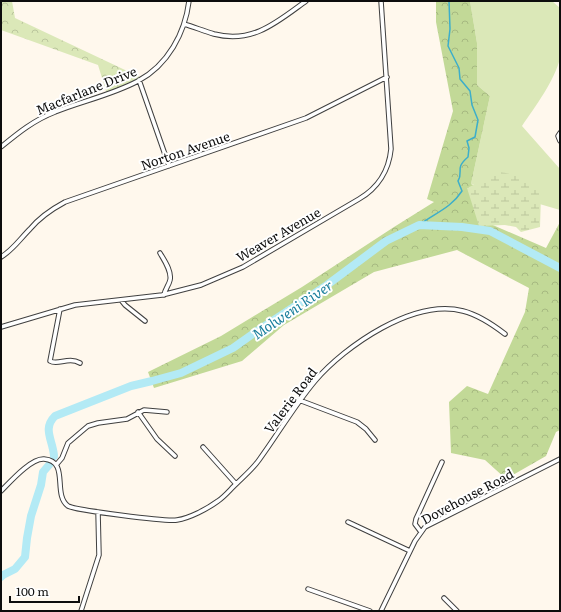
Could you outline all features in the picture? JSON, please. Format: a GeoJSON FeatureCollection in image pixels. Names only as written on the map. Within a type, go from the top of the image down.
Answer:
{"type":"FeatureCollection","features":[{"type":"Feature","properties":{"kind":"street","name":"Macfarlane Drive"},"geometry":{"type":"LineString","coordinates":[[1,147],[41,118],[122,88],[148,74],[169,54],[184,24],[189,1]]}},
{"type":"Feature","properties":{"kind":"street"},"geometry":{"type":"LineString","coordinates":[[184,24],[219,35],[236,37],[245,36],[267,28],[306,1]]}},
{"type":"Feature","properties":{"kind":"street","name":"Weaver Avenue"},"geometry":{"type":"LineString","coordinates":[[1,327],[60,309],[88,303],[164,295],[201,285],[243,267],[359,199],[372,189],[384,174],[392,148],[381,1]]}},
{"type":"Feature","properties":{"kind":"street","name":"Norton Avenue"},"geometry":{"type":"LineString","coordinates":[[1,257],[15,246],[30,228],[44,215],[54,208],[75,199],[306,118],[387,78]]}},
{"type":"Feature","properties":{"kind":"street"},"geometry":{"type":"LineString","coordinates":[[139,80],[169,166]]}},
{"type":"Feature","properties":{"kind":"street"},"geometry":{"type":"LineString","coordinates":[[560,133],[558,136],[560,141]]}},
{"type":"Feature","properties":{"kind":"street"},"geometry":{"type":"LineString","coordinates":[[160,253],[165,262],[170,279],[170,282],[164,290],[164,295]]}},
{"type":"Feature","properties":{"kind":"street"},"geometry":{"type":"LineString","coordinates":[[121,300],[145,321]]}},
{"type":"Feature","properties":{"kind":"street","name":"Valerie Road"},"geometry":{"type":"LineString","coordinates":[[56,465],[60,472],[62,495],[66,503],[75,509],[163,520],[176,520],[210,506],[220,499],[258,462],[299,400],[325,370],[352,346],[384,327],[422,311],[445,308],[464,311],[480,318],[505,334]]}},
{"type":"Feature","properties":{"kind":"street"},"geometry":{"type":"LineString","coordinates":[[60,309],[50,361],[54,363],[71,360],[80,363]]}},
{"type":"Feature","properties":{"kind":"street"},"geometry":{"type":"LineString","coordinates":[[299,400],[357,422],[366,429],[375,440]]}},
{"type":"Feature","properties":{"kind":"street"},"geometry":{"type":"LineString","coordinates":[[1,491],[36,460],[50,460],[56,465],[62,458],[68,443],[88,426],[127,419],[138,412],[147,410],[167,412]]}},
{"type":"Feature","properties":{"kind":"street"},"geometry":{"type":"LineString","coordinates":[[138,412],[157,439],[176,456]]}},
{"type":"Feature","properties":{"kind":"street"},"geometry":{"type":"LineString","coordinates":[[203,447],[236,484]]}},
{"type":"Feature","properties":{"kind":"street","name":"Dovehouse Road"},"geometry":{"type":"LineString","coordinates":[[381,611],[410,551],[421,532],[430,523],[560,459]]}},
{"type":"Feature","properties":{"kind":"street"},"geometry":{"type":"LineString","coordinates":[[421,532],[415,524],[416,519],[442,462]]}},
{"type":"Feature","properties":{"kind":"street"},"geometry":{"type":"LineString","coordinates":[[82,611],[99,556],[98,512]]}},
{"type":"Feature","properties":{"kind":"street"},"geometry":{"type":"LineString","coordinates":[[348,522],[410,551]]}},
{"type":"Feature","properties":{"kind":"street"},"geometry":{"type":"LineString","coordinates":[[308,589],[370,611]]}},
{"type":"Feature","properties":{"kind":"street"},"geometry":{"type":"LineString","coordinates":[[444,598],[457,611]]}},
{"type":"Feature","properties":{"kind":"green space"},"geometry":{"type":"Polygon","coordinates":[[[1,1],[12,1],[15,18],[142,78],[107,94],[98,65],[1,30],[1,1]]]}},
{"type":"Feature","properties":{"kind":"green space"},"geometry":{"type":"Polygon","coordinates":[[[436,1],[470,1],[477,43],[477,85],[490,96],[471,184],[510,204],[479,219],[546,248],[560,222],[560,430],[556,432],[546,456],[506,479],[485,460],[451,453],[449,402],[467,386],[488,394],[525,312],[529,288],[457,250],[374,272],[284,325],[242,361],[154,388],[148,372],[221,336],[302,287],[434,202],[427,199],[453,111],[436,22],[436,1]]]}},
{"type":"Feature","properties":{"kind":"green space"},"geometry":{"type":"Polygon","coordinates":[[[470,1],[552,1],[560,8],[560,58],[554,75],[544,93],[522,126],[560,169],[560,210],[471,184],[490,96],[477,85],[477,43],[470,1]]]}},
{"type":"Feature","properties":{"kind":"green space"},"geometry":{"type":"Polygon","coordinates":[[[501,172],[525,177],[541,195],[540,227],[521,232],[516,227],[505,225],[479,226],[467,188],[501,172]]]}},
{"type":"Feature","properties":{"kind":"waterway"},"geometry":{"type":"LineString","coordinates":[[419,225],[448,206],[462,191],[458,181],[460,178],[460,167],[468,157],[469,148],[467,141],[475,137],[478,120],[472,105],[470,91],[460,79],[459,68],[448,46],[450,29],[449,1]]}},
{"type":"Feature","properties":{"kind":"waterway","name":"Molweni River"},"geometry":{"type":"LineString","coordinates":[[54,456],[49,435],[49,425],[55,416],[131,386],[181,373],[233,348],[327,285],[386,241],[419,225],[462,227],[490,231],[560,268]]}},
{"type":"Feature","properties":{"kind":"waterway","name":"Molweni River"},"geometry":{"type":"LineString","coordinates":[[1,577],[15,569],[25,557],[31,516],[41,485],[43,472],[49,465]]}}]}
